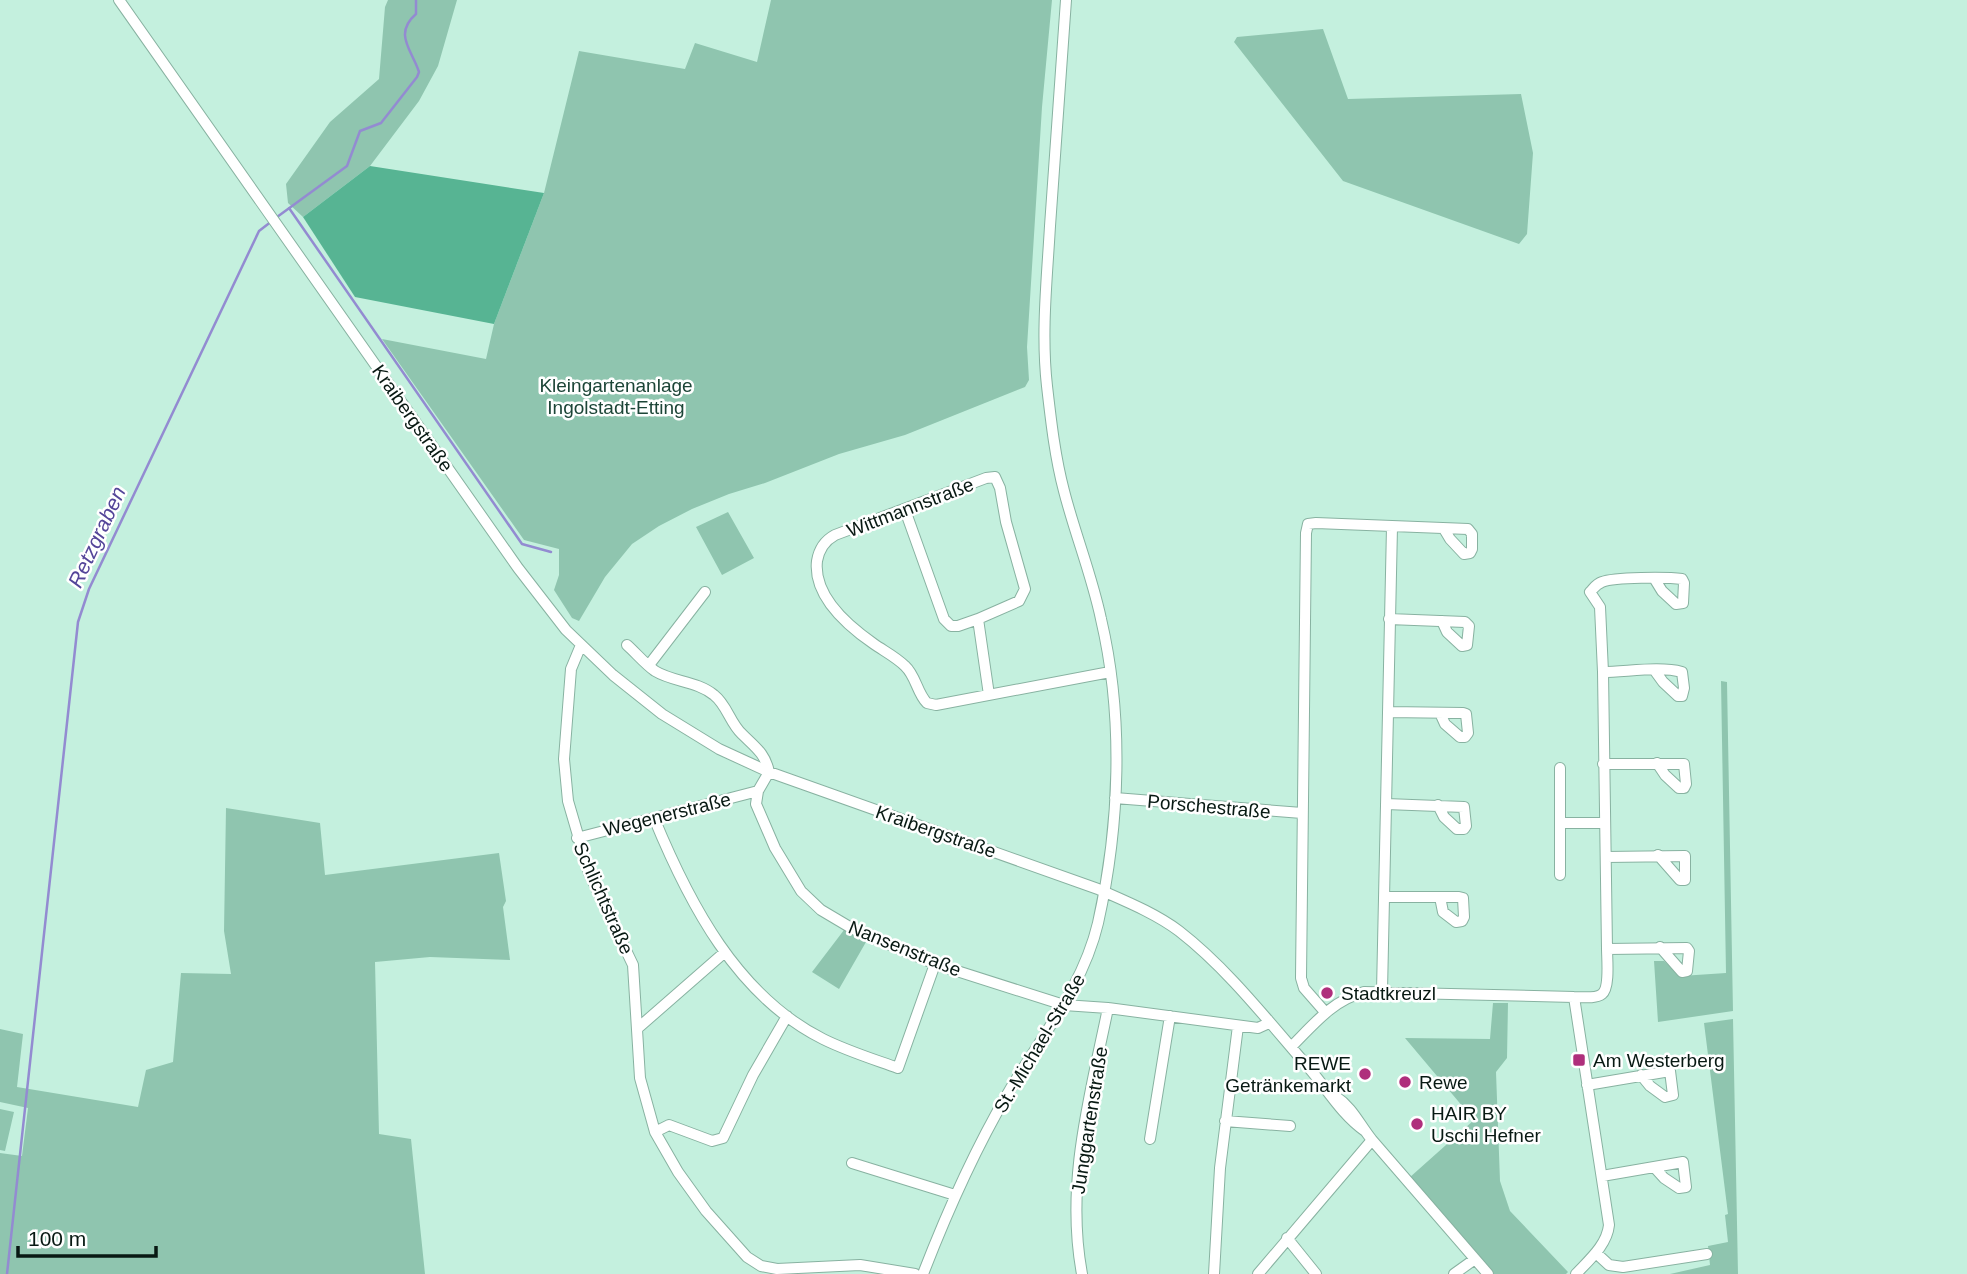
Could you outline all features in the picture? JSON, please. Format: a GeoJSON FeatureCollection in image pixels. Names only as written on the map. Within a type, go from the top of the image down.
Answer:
{"type":"FeatureCollection","features":[{"type":"Feature","properties":{"kind":"street","name":"Kraibergstraße"},"geometry":{"type":"LineString","coordinates":[[119,0],[518,568],[566,630],[581,645],[635,693],[686,730],[769,772],[1103,892],[1150,913],[1178,930],[1211,959],[1291,1047],[1332,1094],[1352,1122],[1368,1136],[1488,1274]]}},
{"type":"Feature","properties":{"kind":"street","name":"St.-Michael-Straße"},"geometry":{"type":"LineString","coordinates":[[923,1274],[955,1195],[1007,1095],[1064,1005],[1088,955],[1098,924],[1115,798],[1116,752],[1110,672],[1097,599],[1059,471],[1047,385],[1044,335],[1066,0]]}},
{"type":"Feature","properties":{"kind":"street","name":"Wittmannstraße"},"geometry":{"type":"LineString","coordinates":[[978,619],[1019,601],[1025,590],[995,477],[986,478],[829,539],[818,555],[817,567],[825,595],[835,609],[871,642],[907,667],[927,703],[936,705],[989,695]]}},
{"type":"Feature","properties":{"kind":"street"},"geometry":{"type":"LineString","coordinates":[[905,510],[944,619],[951,626],[958,626],[978,619],[989,695],[1110,672]]}},
{"type":"Feature","properties":{"kind":"street"},"geometry":{"type":"LineString","coordinates":[[1325,1012],[1304,988],[1301,978],[1308,524],[1444,528]]}},
{"type":"Feature","properties":{"kind":"street"},"geometry":{"type":"LineString","coordinates":[[1382,991],[1392,527]]}},
{"type":"Feature","properties":{"kind":"street"},"geometry":{"type":"LineString","coordinates":[[1291,1047],[1325,1012],[1349,997],[1364,992],[1574,997],[1602,994],[1607,987],[1603,673],[1600,607],[1590,592],[1597,584],[1606,580],[1654,578]]}},
{"type":"Feature","properties":{"kind":"street"},"geometry":{"type":"LineString","coordinates":[[649,665],[705,592]]}},
{"type":"Feature","properties":{"kind":"street"},"geometry":{"type":"LineString","coordinates":[[1389,619],[1442,621]]}},
{"type":"Feature","properties":{"kind":"street","name":"Schlichtstraße"},"geometry":{"type":"LineString","coordinates":[[581,645],[571,669],[564,759],[568,801],[589,873],[634,965],[640,1078],[655,1132],[678,1172],[706,1210],[747,1257],[761,1266],[777,1269],[860,1265],[889,1272],[915,1274]]}},
{"type":"Feature","properties":{"kind":"street"},"geometry":{"type":"LineString","coordinates":[[627,645],[649,665],[669,677],[693,684],[716,696],[736,729],[759,749],[767,763],[769,772],[758,791]]}},
{"type":"Feature","properties":{"kind":"street"},"geometry":{"type":"LineString","coordinates":[[1603,673],[1656,671]]}},
{"type":"Feature","properties":{"kind":"street"},"geometry":{"type":"LineString","coordinates":[[1388,712],[1440,713]]}},
{"type":"Feature","properties":{"kind":"street"},"geometry":{"type":"LineString","coordinates":[[1603,764],[1657,763]]}},
{"type":"Feature","properties":{"kind":"street"},"geometry":{"type":"LineString","coordinates":[[1560,768],[1560,875]]}},
{"type":"Feature","properties":{"kind":"street","name":"Wegenerstraße"},"geometry":{"type":"LineString","coordinates":[[577,838],[758,791]]}},
{"type":"Feature","properties":{"kind":"street","name":"Nansenstraße"},"geometry":{"type":"LineString","coordinates":[[758,791],[756,804],[775,848],[801,891],[821,910],[853,929],[935,964],[1064,1005],[1108,1008],[1258,1028],[1269,1023]]}},
{"type":"Feature","properties":{"kind":"street","name":"Porschestraße"},"geometry":{"type":"LineString","coordinates":[[1115,798],[1302,813]]}},
{"type":"Feature","properties":{"kind":"street"},"geometry":{"type":"LineString","coordinates":[[1386,804],[1438,805]]}},
{"type":"Feature","properties":{"kind":"street"},"geometry":{"type":"LineString","coordinates":[[654,818],[681,880],[725,952],[748,979],[787,1016],[822,1039],[898,1068],[935,964]]}},
{"type":"Feature","properties":{"kind":"street"},"geometry":{"type":"LineString","coordinates":[[1560,823],[1605,823]]}},
{"type":"Feature","properties":{"kind":"street"},"geometry":{"type":"LineString","coordinates":[[1606,857],[1658,855]]}},
{"type":"Feature","properties":{"kind":"street"},"geometry":{"type":"LineString","coordinates":[[1384,897],[1440,897]]}},
{"type":"Feature","properties":{"kind":"street"},"geometry":{"type":"LineString","coordinates":[[1607,949],[1660,947]]}},
{"type":"Feature","properties":{"kind":"street"},"geometry":{"type":"LineString","coordinates":[[638,1028],[725,952]]}},
{"type":"Feature","properties":{"kind":"street"},"geometry":{"type":"LineString","coordinates":[[1574,997],[1602,1176],[1608,1235],[1596,1253],[1576,1274]]}},
{"type":"Feature","properties":{"kind":"street","name":"Junggartenstraße"},"geometry":{"type":"LineString","coordinates":[[1082,1274],[1077,1246],[1075,1194],[1080,1149],[1108,1008]]}},
{"type":"Feature","properties":{"kind":"street"},"geometry":{"type":"LineString","coordinates":[[655,1132],[669,1125],[712,1141],[723,1138],[753,1074],[787,1016]]}},
{"type":"Feature","properties":{"kind":"street"},"geometry":{"type":"LineString","coordinates":[[1150,1139],[1170,1016]]}},
{"type":"Feature","properties":{"kind":"street"},"geometry":{"type":"LineString","coordinates":[[1214,1274],[1220,1168],[1238,1026]]}},
{"type":"Feature","properties":{"kind":"street"},"geometry":{"type":"LineString","coordinates":[[1587,1085],[1641,1075]]}},
{"type":"Feature","properties":{"kind":"street"},"geometry":{"type":"LineString","coordinates":[[1225,1121],[1290,1126]]}},
{"type":"Feature","properties":{"kind":"street"},"geometry":{"type":"LineString","coordinates":[[1258,1274],[1368,1136]]}},
{"type":"Feature","properties":{"kind":"street"},"geometry":{"type":"LineString","coordinates":[[852,1163],[955,1195]]}},
{"type":"Feature","properties":{"kind":"street"},"geometry":{"type":"LineString","coordinates":[[1602,1176],[1654,1167]]}},
{"type":"Feature","properties":{"kind":"street"},"geometry":{"type":"LineString","coordinates":[[1287,1238],[1316,1274]]}},
{"type":"Feature","properties":{"kind":"street"},"geometry":{"type":"LineString","coordinates":[[1596,1253],[1609,1265],[1623,1267],[1707,1254]]}},
{"type":"Feature","properties":{"kind":"street"},"geometry":{"type":"LineString","coordinates":[[1454,1274],[1475,1259]]}},
{"type":"Feature","properties":{"kind":"green space"},"geometry":{"type":"Polygon","coordinates":[[[388,0],[457,0],[438,66],[419,101],[370,166],[303,217],[288,203],[286,184],[330,122],[379,79],[385,7],[388,0]]]}},
{"type":"Feature","properties":{"kind":"green space","name":"Kleingartenanlage Ingolstadt-Etting"},"geometry":{"type":"Polygon","coordinates":[[[771,0],[1052,0],[1042,107],[1027,347],[1029,380],[1025,387],[905,435],[839,454],[729,494],[659,526],[632,544],[605,577],[579,621],[572,618],[554,590],[559,575],[559,549],[524,540],[382,339],[486,359],[494,324],[544,193],[579,51],[685,69],[695,43],[757,62],[771,0]]]}},
{"type":"Feature","properties":{"kind":"green space"},"geometry":{"type":"Polygon","coordinates":[[[1323,29],[1348,99],[1521,94],[1533,153],[1527,234],[1519,244],[1343,181],[1234,42],[1237,37],[1323,29]]]}},
{"type":"Feature","properties":{"kind":"green space"},"geometry":{"type":"Polygon","coordinates":[[[370,166],[544,193],[494,324],[355,297],[303,217],[370,166]]]}},
{"type":"Feature","properties":{"kind":"green space"},"geometry":{"type":"Polygon","coordinates":[[[728,512],[754,558],[722,575],[696,527],[728,512]]]}},
{"type":"Feature","properties":{"kind":"green space"},"geometry":{"type":"Polygon","coordinates":[[[1721,681],[1727,682],[1733,1011],[1658,1022],[1654,961],[1664,961],[1681,976],[1726,973],[1721,681]]]}},
{"type":"Feature","properties":{"kind":"green space"},"geometry":{"type":"Polygon","coordinates":[[[226,808],[320,823],[325,875],[499,853],[510,960],[430,957],[375,962],[379,1134],[411,1139],[425,1274],[0,1274],[0,1153],[22,1156],[28,1108],[0,1102],[0,1029],[23,1034],[17,1087],[138,1107],[146,1070],[173,1062],[181,973],[231,974],[224,931],[226,808]]]}},
{"type":"Feature","properties":{"kind":"green space"},"geometry":{"type":"Polygon","coordinates":[[[844,930],[866,942],[839,989],[812,972],[844,930]]]}},
{"type":"Feature","properties":{"kind":"green space"},"geometry":{"type":"Polygon","coordinates":[[[1493,1003],[1508,1003],[1507,1058],[1496,1072],[1500,1181],[1510,1211],[1568,1272],[1566,1274],[1493,1274],[1409,1178],[1474,1120],[1405,1038],[1490,1039],[1493,1003]]]}},
{"type":"Feature","properties":{"kind":"green space"},"geometry":{"type":"Polygon","coordinates":[[[1733,1019],[1738,1274],[1670,1274],[1710,1265],[1708,1246],[1728,1242],[1725,1215],[1728,1214],[1704,1023],[1733,1019]]]}},
{"type":"Feature","properties":{"kind":"green space"},"geometry":{"type":"Polygon","coordinates":[[[0,1109],[14,1112],[5,1151],[0,1150],[0,1109]]]}},
{"type":"Feature","properties":{"kind":"waterway","name":"Retzgraben"},"geometry":{"type":"LineString","coordinates":[[277,217],[347,166],[360,131],[381,123],[417,77],[419,72],[405,35],[409,21],[416,14],[416,0]]}},
{"type":"Feature","properties":{"kind":"waterway"},"geometry":{"type":"LineString","coordinates":[[289,208],[522,544],[551,552]]}},
{"type":"Feature","properties":{"kind":"waterway","name":"Retzgraben"},"geometry":{"type":"LineString","coordinates":[[7,1274],[78,622],[89,589],[259,231],[272,221]]}},
{"type":"Feature","properties":{"kind":"place","name":"Stadtkreuzl"},"geometry":{"type":"Point","coordinates":[1327,993]}},
{"type":"Feature","properties":{"kind":"place","name":"Am Westerberg"},"geometry":{"type":"Point","coordinates":[1579,1060]}},
{"type":"Feature","properties":{"kind":"place","name":"REWE Getränkemarkt"},"geometry":{"type":"Point","coordinates":[1365,1074]}},
{"type":"Feature","properties":{"kind":"place","name":"Rewe"},"geometry":{"type":"Point","coordinates":[1405,1082]}},
{"type":"Feature","properties":{"kind":"place","name":"HAIR BY Uschi Hefner"},"geometry":{"type":"Point","coordinates":[1417,1124]}}]}
